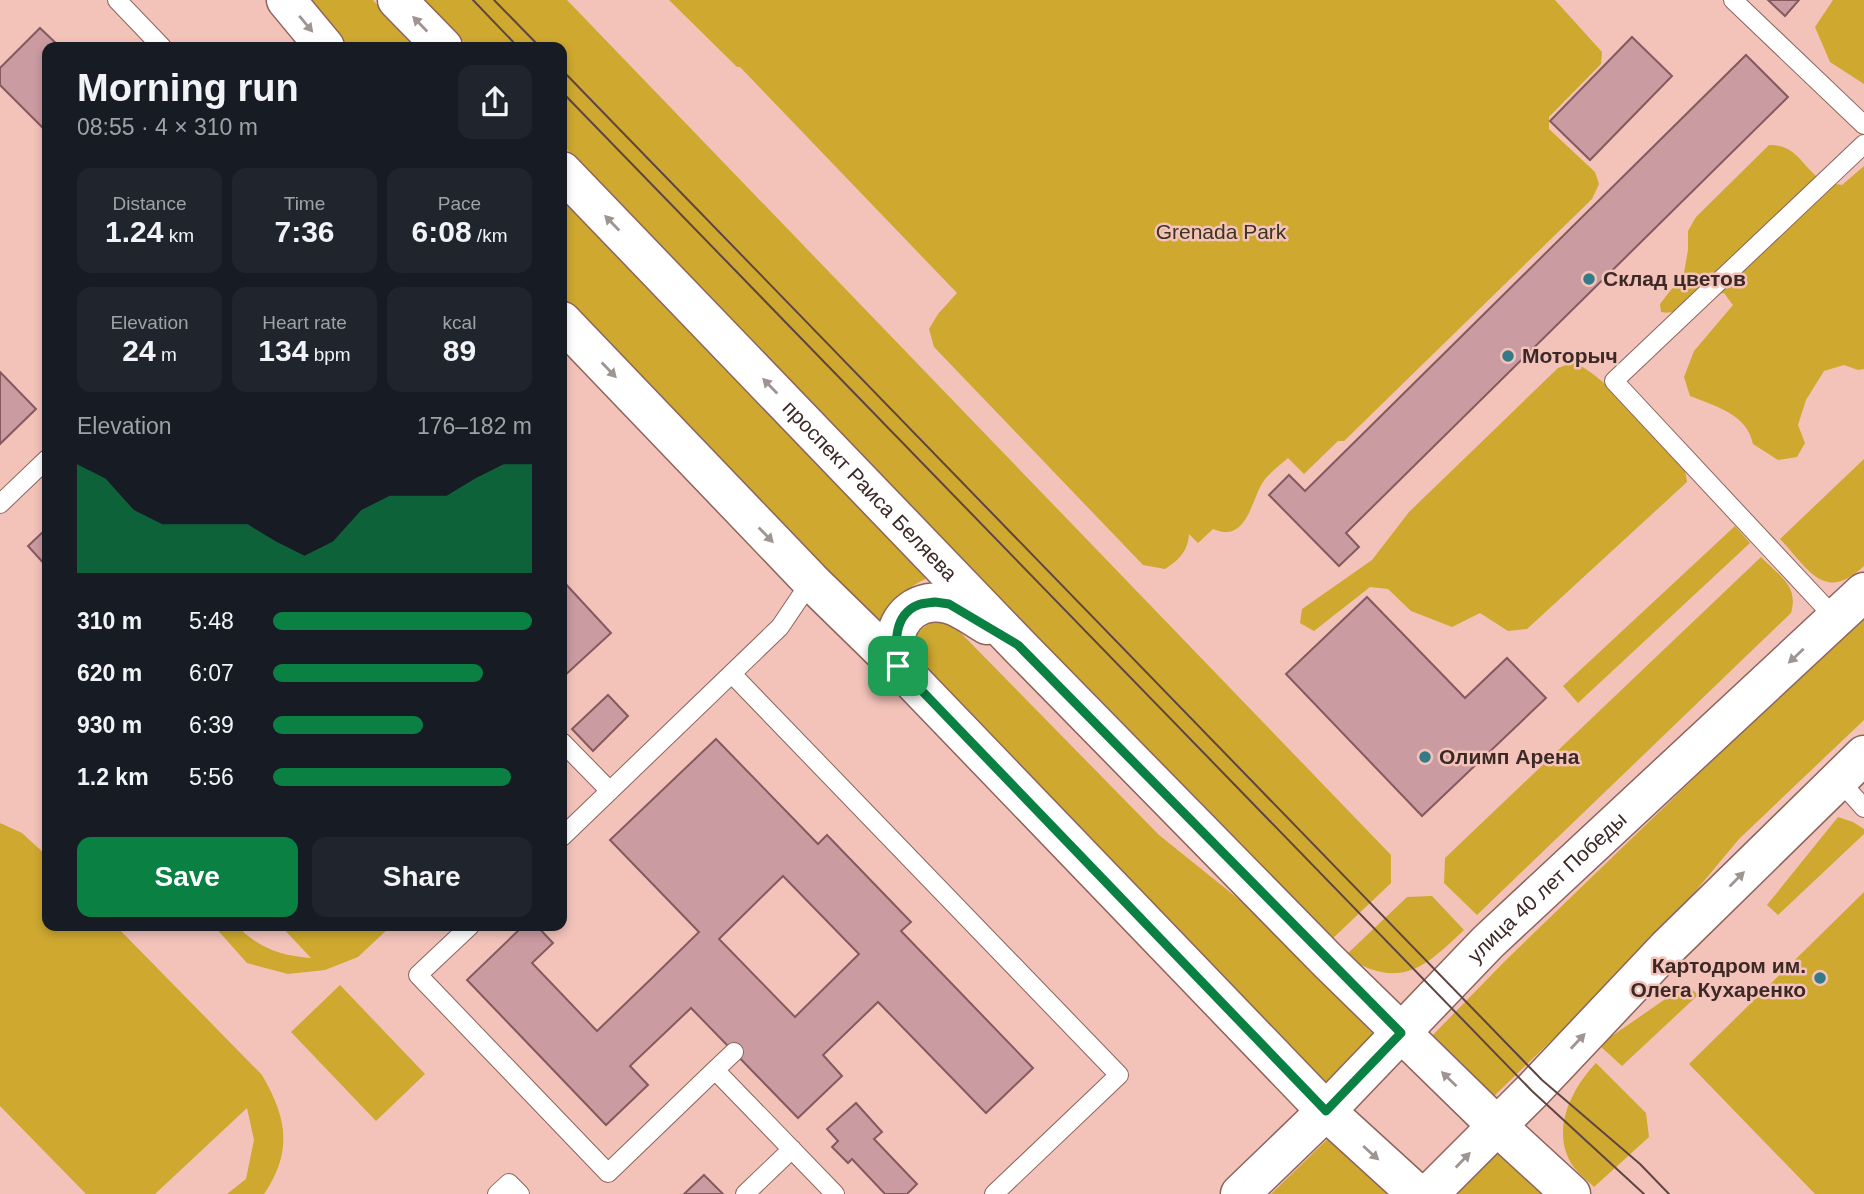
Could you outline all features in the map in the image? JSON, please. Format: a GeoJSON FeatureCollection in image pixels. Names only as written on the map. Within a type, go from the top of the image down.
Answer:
{"type":"FeatureCollection","features":[{"type":"Feature","properties":{"kind":"street"},"geometry":{"type":"LineString","coordinates":[[286,0],[321,42]]}},
{"type":"Feature","properties":{"kind":"street"},"geometry":{"type":"LineString","coordinates":[[397,0],[438,42]]}},
{"type":"Feature","properties":{"kind":"street","name":"проспект Раиса Беляева"},"geometry":{"type":"LineString","coordinates":[[567,176],[1018,645],[1401,1033],[1571,1194]]}},
{"type":"Feature","properties":{"kind":"street"},"geometry":{"type":"LineString","coordinates":[[567,326],[1326,1111],[1417,1194]]}},
{"type":"Feature","properties":{"kind":"street","name":"улица 40 лет Победы"},"geometry":{"type":"LineString","coordinates":[[1240,1194],[1326,1111],[1488,942],[1864,592]]}},
{"type":"Feature","properties":{"kind":"street"},"geometry":{"type":"LineString","coordinates":[[898,666],[895,644],[898,628],[905,615],[917,605],[935,602],[949,604],[1018,645]]}},
{"type":"Feature","properties":{"kind":"street"},"geometry":{"type":"LineString","coordinates":[[1429,1194],[1532,1091],[1667,948],[1851,767]]}},
{"type":"Feature","properties":{"kind":"lane"},"geometry":{"type":"LineString","coordinates":[[117,0],[157,42]]}},
{"type":"Feature","properties":{"kind":"lane"},"geometry":{"type":"LineString","coordinates":[[1733,0],[1864,125]]}},
{"type":"Feature","properties":{"kind":"lane"},"geometry":{"type":"LineString","coordinates":[[1836,618],[1719,501],[1614,381],[1864,144]]}},
{"type":"Feature","properties":{"kind":"lane"},"geometry":{"type":"LineString","coordinates":[[0,504],[42,471]]}},
{"type":"Feature","properties":{"kind":"lane"},"geometry":{"type":"LineString","coordinates":[[567,832],[780,627],[811,581]]}},
{"type":"Feature","properties":{"kind":"lane"},"geometry":{"type":"LineString","coordinates":[[732,674],[1119,1075],[994,1194]]}},
{"type":"Feature","properties":{"kind":"lane"},"geometry":{"type":"LineString","coordinates":[[567,747],[610,791]]}},
{"type":"Feature","properties":{"kind":"lane"},"geometry":{"type":"LineString","coordinates":[[1851,767],[1864,808]]}},
{"type":"Feature","properties":{"kind":"lane"},"geometry":{"type":"LineString","coordinates":[[465,931],[418,975],[608,1173],[734,1052]]}},
{"type":"Feature","properties":{"kind":"lane"},"geometry":{"type":"LineString","coordinates":[[715,1070],[835,1194]]}},
{"type":"Feature","properties":{"kind":"lane"},"geometry":{"type":"LineString","coordinates":[[745,1194],[792,1149]]}},
{"type":"Feature","properties":{"kind":"lane"},"geometry":{"type":"LineString","coordinates":[[497,1194],[509,1183],[520,1194]]}},
{"type":"Feature","properties":{"kind":"green space"},"geometry":{"type":"Polygon","coordinates":[[[309,0],[373,0],[414,42],[345,42],[309,0]]]}},
{"type":"Feature","properties":{"kind":"green space"},"geometry":{"type":"Polygon","coordinates":[[[423,0],[567,0],[1391,855],[1391,883],[1330,941],[567,149],[567,42],[464,42],[423,0]]]}},
{"type":"Feature","properties":{"kind":"green space","name":"Grenada Park"},"geometry":{"type":"Polygon","coordinates":[[[669,0],[1555,0],[1602,52],[1601,64],[1549,117],[1549,129],[1595,172],[1599,184],[1592,199],[1344,441],[1338,441],[1304,474],[1288,458],[1265,479],[1246,518],[1233,531],[1213,529],[1198,543],[1189,534],[1182,554],[1165,569],[1143,565],[934,347],[929,329],[938,314],[957,293],[740,67],[669,0]]]}},
{"type":"Feature","properties":{"kind":"green space"},"geometry":{"type":"Polygon","coordinates":[[[1833,0],[1864,0],[1864,84],[1830,62],[1815,27],[1833,0]]]}},
{"type":"Feature","properties":{"kind":"green space"},"geometry":{"type":"Polygon","coordinates":[[[1769,145],[1786,148],[1798,156],[1820,179],[1831,183],[1842,185],[1864,166],[1864,369],[1858,370],[1844,365],[1824,371],[1806,400],[1798,425],[1805,443],[1797,457],[1778,460],[1753,444],[1744,425],[1729,412],[1690,396],[1684,377],[1694,351],[1733,305],[1724,293],[1678,311],[1661,312],[1660,304],[1684,273],[1688,231],[1696,217],[1769,145]]]}},
{"type":"Feature","properties":{"kind":"green space"},"geometry":{"type":"Polygon","coordinates":[[[567,200],[930,577],[901,596],[880,624],[567,302],[567,200]]]}},
{"type":"Feature","properties":{"kind":"green space"},"geometry":{"type":"Polygon","coordinates":[[[1574,362],[1619,397],[1685,470],[1687,482],[1527,629],[1508,631],[1480,613],[1452,627],[1411,611],[1388,589],[1370,587],[1314,631],[1300,623],[1302,609],[1372,560],[1409,512],[1558,368],[1574,362]]]}},
{"type":"Feature","properties":{"kind":"green space"},"geometry":{"type":"Polygon","coordinates":[[[1864,459],[1864,566],[1850,577],[1838,582],[1827,582],[1808,570],[1780,539],[1864,459]]]}},
{"type":"Feature","properties":{"kind":"green space"},"geometry":{"type":"Polygon","coordinates":[[[1735,526],[1750,543],[1578,703],[1563,686],[1735,526]]]}},
{"type":"Feature","properties":{"kind":"green space"},"geometry":{"type":"Polygon","coordinates":[[[1761,557],[1790,588],[1793,603],[1791,613],[1477,915],[1444,883],[1445,858],[1761,557]]]}},
{"type":"Feature","properties":{"kind":"green space"},"geometry":{"type":"Polygon","coordinates":[[[1864,614],[1864,720],[1739,839],[1654,941],[1489,1101],[1428,1040],[1506,960],[1864,614]]]}},
{"type":"Feature","properties":{"kind":"green space"},"geometry":{"type":"Polygon","coordinates":[[[945,621],[956,628],[1159,835],[1261,917],[1376,1037],[1327,1084],[919,663],[914,646],[918,633],[928,625],[945,621]]]}},
{"type":"Feature","properties":{"kind":"green space"},"geometry":{"type":"Polygon","coordinates":[[[1838,817],[1864,829],[1864,834],[1778,915],[1767,905],[1838,817]]]}},
{"type":"Feature","properties":{"kind":"green space"},"geometry":{"type":"Polygon","coordinates":[[[0,823],[22,833],[42,851],[42,931],[121,931],[262,1075],[281,1120],[283,1149],[264,1194],[227,1194],[246,1179],[254,1140],[247,1108],[155,1194],[86,1194],[0,1106],[0,823]]]}},
{"type":"Feature","properties":{"kind":"green space","name":"Картодром им. Олега Кухаренко"},"geometry":{"type":"Polygon","coordinates":[[[1864,892],[1864,1194],[1815,1194],[1689,1064],[1864,892]]]}},
{"type":"Feature","properties":{"kind":"green space"},"geometry":{"type":"Polygon","coordinates":[[[1432,896],[1464,930],[1423,964],[1396,973],[1381,972],[1345,956],[1407,897],[1432,896]]]}},
{"type":"Feature","properties":{"kind":"green space"},"geometry":{"type":"Polygon","coordinates":[[[218,931],[243,931],[271,950],[311,958],[286,931],[386,931],[358,957],[325,970],[288,974],[247,963],[218,931]]]}},
{"type":"Feature","properties":{"kind":"green space"},"geometry":{"type":"Polygon","coordinates":[[[1687,984],[1698,995],[1622,1066],[1599,1045],[1687,984]]]}},
{"type":"Feature","properties":{"kind":"green space"},"geometry":{"type":"Polygon","coordinates":[[[340,985],[425,1074],[376,1121],[291,1032],[340,985]]]}},
{"type":"Feature","properties":{"kind":"green space"},"geometry":{"type":"Polygon","coordinates":[[[1596,1063],[1646,1113],[1649,1137],[1594,1187],[1571,1163],[1563,1137],[1572,1097],[1596,1063]]]}},
{"type":"Feature","properties":{"kind":"green space"},"geometry":{"type":"Polygon","coordinates":[[[1339,1128],[1403,1194],[1271,1194],[1339,1128]]]}},
{"type":"Feature","properties":{"kind":"green space"},"geometry":{"type":"Polygon","coordinates":[[[1501,1149],[1544,1194],[1456,1194],[1501,1149]]]}},
{"type":"Feature","properties":{"kind":"building"},"geometry":{"type":"Polygon","coordinates":[[[1768,0],[1799,0],[1785,16],[1768,0]]]}},
{"type":"Feature","properties":{"kind":"building"},"geometry":{"type":"Polygon","coordinates":[[[40,28],[55,42],[42,42],[42,127],[0,85],[0,68],[40,28]]]}},
{"type":"Feature","properties":{"kind":"building"},"geometry":{"type":"Polygon","coordinates":[[[1632,37],[1672,76],[1590,160],[1550,121],[1632,37]]]}},
{"type":"Feature","properties":{"kind":"building"},"geometry":{"type":"Polygon","coordinates":[[[1746,55],[1788,97],[1346,533],[1359,547],[1339,566],[1269,495],[1289,475],[1305,491],[1746,55]]]}},
{"type":"Feature","properties":{"kind":"building"},"geometry":{"type":"Polygon","coordinates":[[[0,372],[36,409],[0,444],[0,372]]]}},
{"type":"Feature","properties":{"kind":"building"},"geometry":{"type":"Polygon","coordinates":[[[42,533],[42,561],[28,546],[42,533]]]}},
{"type":"Feature","properties":{"kind":"building"},"geometry":{"type":"Polygon","coordinates":[[[567,585],[611,633],[567,673],[567,585]]]}},
{"type":"Feature","properties":{"kind":"building","name":"Олимп Арена"},"geometry":{"type":"Polygon","coordinates":[[[1367,597],[1465,698],[1507,658],[1546,698],[1422,816],[1286,674],[1367,597]]]}},
{"type":"Feature","properties":{"kind":"building"},"geometry":{"type":"Polygon","coordinates":[[[608,695],[628,716],[593,751],[572,729],[608,695]]]}},
{"type":"Feature","properties":{"kind":"building"},"geometry":{"type":"Polygon","coordinates":[[[716,739],[818,844],[827,835],[911,922],[901,931],[1033,1068],[986,1113],[878,1002],[823,1055],[842,1076],[798,1118],[691,1008],[630,1066],[648,1085],[606,1125],[467,980],[518,931],[542,931],[553,943],[532,963],[597,1031],[699,932],[610,840],[716,739]],[[783,876],[719,939],[795,1017],[859,954],[783,876]]]}},
{"type":"Feature","properties":{"kind":"building"},"geometry":{"type":"Polygon","coordinates":[[[856,1103],[882,1132],[874,1139],[917,1184],[907,1194],[885,1194],[852,1159],[848,1163],[832,1147],[838,1141],[827,1129],[856,1103]]]}},
{"type":"Feature","properties":{"kind":"building"},"geometry":{"type":"Polygon","coordinates":[[[704,1175],[723,1194],[684,1194],[704,1175]]]}},
{"type":"Feature","properties":{"kind":"tram line"},"geometry":{"type":"LineString","coordinates":[[473,0],[513,42]]}},
{"type":"Feature","properties":{"kind":"tram line"},"geometry":{"type":"LineString","coordinates":[[494,0],[535,42]]}},
{"type":"Feature","properties":{"kind":"tram line"},"geometry":{"type":"LineString","coordinates":[[567,75],[1542,1080],[1640,1164],[1669,1194]]}},
{"type":"Feature","properties":{"kind":"tram line"},"geometry":{"type":"LineString","coordinates":[[567,97],[1532,1091],[1644,1194]]}},
{"type":"Feature","properties":{"kind":"place","name":"Склад цветов"},"geometry":{"type":"Point","coordinates":[1589,279]}},
{"type":"Feature","properties":{"kind":"place","name":"Моторыч"},"geometry":{"type":"Point","coordinates":[1508,356]}},
{"type":"Feature","properties":{"kind":"place","name":"Олимп Арена"},"geometry":{"type":"Point","coordinates":[1425,757]}},
{"type":"Feature","properties":{"kind":"place","name":"Картодром им. Олега Кухаренко"},"geometry":{"type":"Point","coordinates":[1820,978]}},
{"type":"Feature","properties":{"kind":"route"},"geometry":{"type":"LineString","coordinates":[[935,602],[949,604],[1018,645],[1401,1033],[1326,1111],[898,666],[895,644],[898,628],[905,615],[917,605],[935,602]]}}]}
